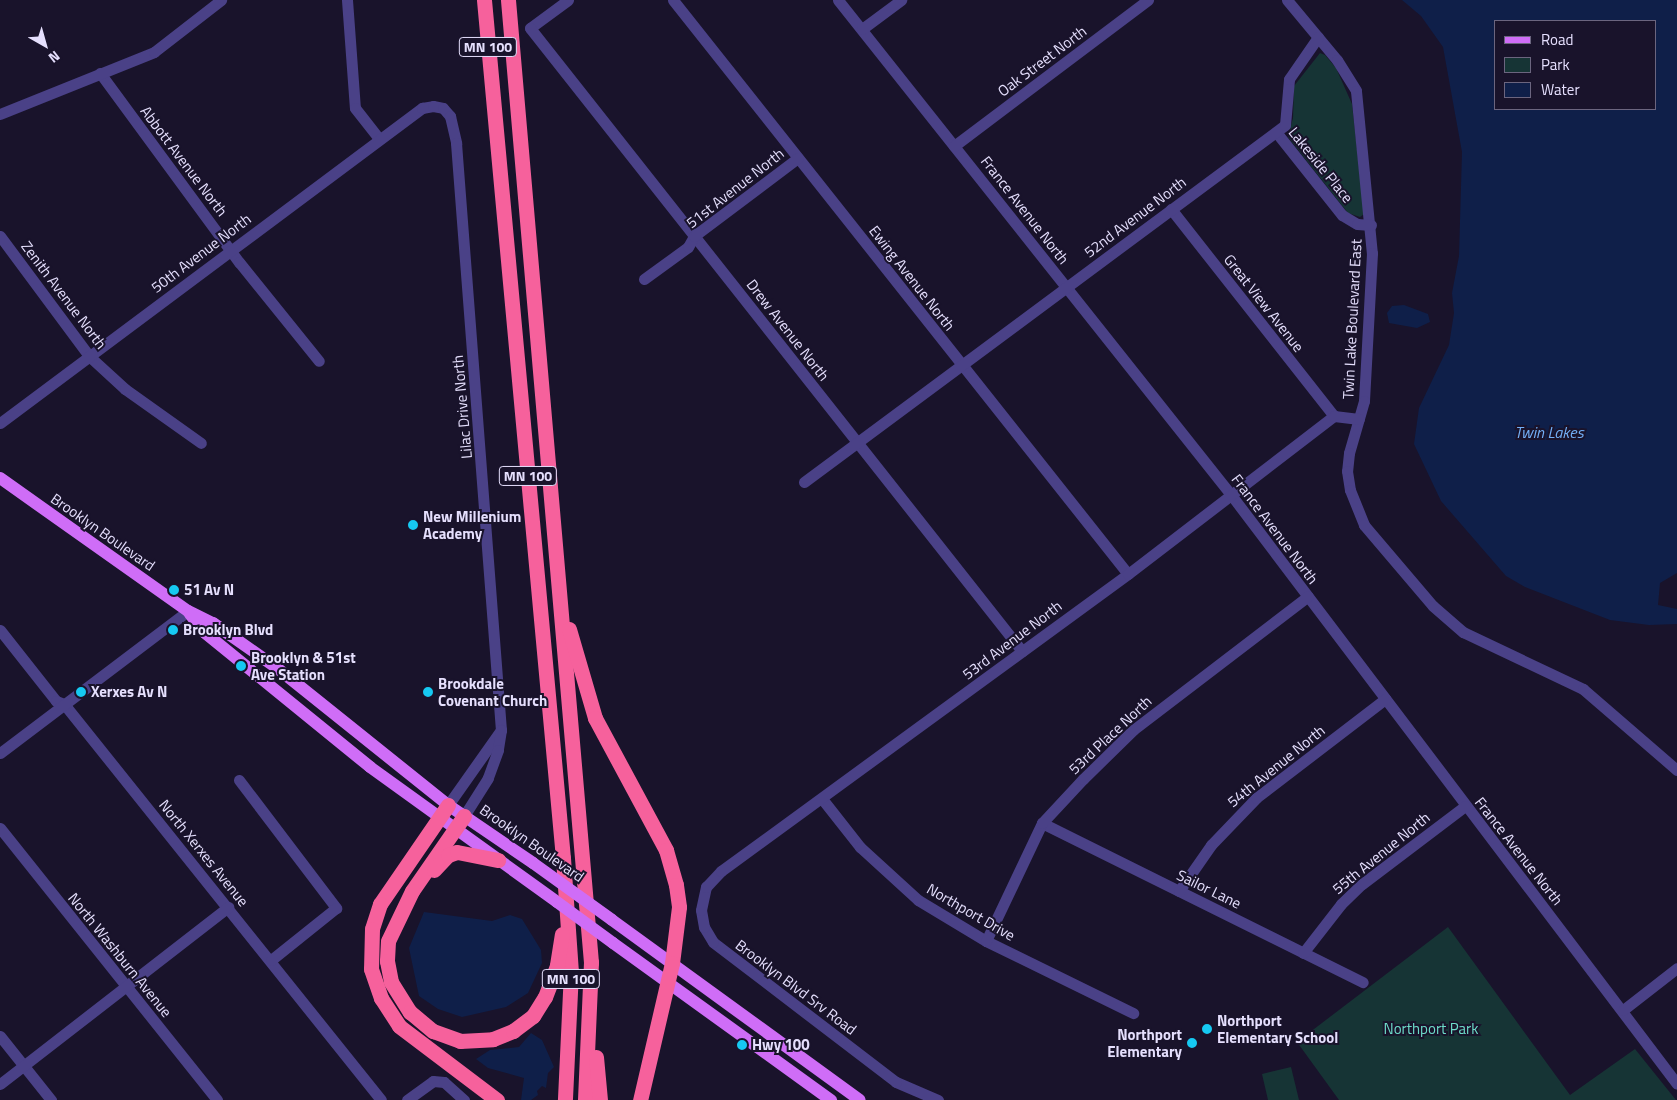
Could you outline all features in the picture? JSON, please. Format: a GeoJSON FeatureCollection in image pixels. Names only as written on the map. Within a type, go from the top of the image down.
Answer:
{"type":"FeatureCollection","features":[{"type":"Feature","properties":{"kind":"highway"},"geometry":{"type":"LineString","coordinates":[[475,0],[492,95]]}},
{"type":"Feature","properties":{"kind":"highway","name":"MN 100"},"geometry":{"type":"LineString","coordinates":[[484,0],[564,858],[571,971],[565,1100]]}},
{"type":"Feature","properties":{"kind":"highway","name":"MN 100"},"geometry":{"type":"LineString","coordinates":[[508,0],[591,962],[585,1100]]}},
{"type":"Feature","properties":{"kind":"highway"},"geometry":{"type":"LineString","coordinates":[[556,558],[577,664],[595,718],[671,861],[679,907],[672,963],[640,1100]]}},
{"type":"Feature","properties":{"kind":"highway"},"geometry":{"type":"LineString","coordinates":[[448,805],[380,904],[370,946],[373,976],[381,998],[405,1032],[497,1100]]}},
{"type":"Feature","properties":{"kind":"highway"},"geometry":{"type":"LineString","coordinates":[[464,816],[412,891],[393,926],[386,953],[388,974],[403,1003],[416,1018],[433,1030],[460,1041],[484,1040],[505,1036],[524,1024],[538,1009],[554,977],[562,935],[564,858]]}},
{"type":"Feature","properties":{"kind":"highway"},"geometry":{"type":"LineString","coordinates":[[393,926],[448,855],[466,853],[498,860]]}},
{"type":"Feature","properties":{"kind":"highway"},"geometry":{"type":"LineString","coordinates":[[591,962],[600,1100]]}},
{"type":"Feature","properties":{"kind":"main road","name":"Brooklyn Boulevard"},"geometry":{"type":"LineString","coordinates":[[0,478],[188,611],[213,624],[277,668],[448,805],[612,920],[860,1100]]}},
{"type":"Feature","properties":{"kind":"main road","name":"Brooklyn Boulevard"},"geometry":{"type":"LineString","coordinates":[[188,611],[204,632],[438,819],[532,884],[667,984],[831,1100]]}},
{"type":"Feature","properties":{"kind":"street"},"geometry":{"type":"LineString","coordinates":[[0,114],[154,52],[221,0]]}},
{"type":"Feature","properties":{"kind":"street"},"geometry":{"type":"LineString","coordinates":[[347,0],[355,108],[379,139]]}},
{"type":"Feature","properties":{"kind":"street","name":"Drew Avenue North"},"geometry":{"type":"LineString","coordinates":[[568,0],[530,28],[1022,651]]}},
{"type":"Feature","properties":{"kind":"street","name":"Ewing Avenue North"},"geometry":{"type":"LineString","coordinates":[[673,0],[1128,574]]}},
{"type":"Feature","properties":{"kind":"street","name":"France Avenue North"},"geometry":{"type":"LineString","coordinates":[[838,0],[1232,496],[1465,806],[1623,1010],[1677,1084]]}},
{"type":"Feature","properties":{"kind":"street"},"geometry":{"type":"LineString","coordinates":[[862,29],[901,0]]}},
{"type":"Feature","properties":{"kind":"street","name":"Oak Street North"},"geometry":{"type":"LineString","coordinates":[[954,146],[1148,0]]}},
{"type":"Feature","properties":{"kind":"street","name":"Twin Lake Boulevard East"},"geometry":{"type":"LineString","coordinates":[[1288,0],[1337,60],[1356,91],[1371,225],[1364,400],[1349,453],[1350,490],[1364,524],[1398,567],[1463,632],[1583,689],[1677,770]]}},
{"type":"Feature","properties":{"kind":"street","name":"52nd Avenue North"},"geometry":{"type":"LineString","coordinates":[[804,482],[1285,125],[1289,79],[1318,37]]}},
{"type":"Feature","properties":{"kind":"street","name":"Abbott Avenue North"},"geometry":{"type":"LineString","coordinates":[[100,73],[319,361]]}},
{"type":"Feature","properties":{"kind":"street","name":"Lilac Drive North"},"geometry":{"type":"LineString","coordinates":[[422,108],[433,106],[450,116],[456,144],[501,730],[491,769],[464,816]]}},
{"type":"Feature","properties":{"kind":"street","name":"50th Avenue North"},"geometry":{"type":"LineString","coordinates":[[0,423],[422,108]]}},
{"type":"Feature","properties":{"kind":"street","name":"Lakeside Place"},"geometry":{"type":"LineString","coordinates":[[1276,132],[1342,215],[1357,224],[1371,225]]}},
{"type":"Feature","properties":{"kind":"street","name":"51st Avenue North"},"geometry":{"type":"LineString","coordinates":[[644,279],[688,247],[694,236],[798,158]]}},
{"type":"Feature","properties":{"kind":"street","name":"Great View Avenue"},"geometry":{"type":"LineString","coordinates":[[1171,209],[1334,416]]}},
{"type":"Feature","properties":{"kind":"street","name":"Zenith Avenue North"},"geometry":{"type":"LineString","coordinates":[[0,236],[89,356],[125,389],[201,443]]}},
{"type":"Feature","properties":{"kind":"street"},"geometry":{"type":"LineString","coordinates":[[1334,416],[1359,419]]}},
{"type":"Feature","properties":{"kind":"street","name":"53rd Avenue North"},"geometry":{"type":"LineString","coordinates":[[701,910],[706,887],[721,872],[823,800],[1128,574],[1334,416]]}},
{"type":"Feature","properties":{"kind":"street","name":"53rd Place North"},"geometry":{"type":"LineString","coordinates":[[986,941],[1042,823],[1133,730],[1308,596]]}},
{"type":"Feature","properties":{"kind":"street"},"geometry":{"type":"LineString","coordinates":[[0,753],[188,611]]}},
{"type":"Feature","properties":{"kind":"street","name":"North Xerxes Avenue"},"geometry":{"type":"LineString","coordinates":[[0,630],[56,700],[64,704],[381,1100]]}},
{"type":"Feature","properties":{"kind":"street","name":"54th Avenue North"},"geometry":{"type":"LineString","coordinates":[[1179,891],[1210,845],[1250,804],[1385,699]]}},
{"type":"Feature","properties":{"kind":"street"},"geometry":{"type":"LineString","coordinates":[[448,805],[501,730]]}},
{"type":"Feature","properties":{"kind":"street"},"geometry":{"type":"LineString","coordinates":[[239,780],[336,908],[270,960]]}},
{"type":"Feature","properties":{"kind":"street","name":"Northport Drive"},"geometry":{"type":"LineString","coordinates":[[823,800],[860,847],[888,875],[918,900],[986,941],[1133,1013]]}},
{"type":"Feature","properties":{"kind":"street","name":"55th Avenue North"},"geometry":{"type":"LineString","coordinates":[[1303,953],[1341,904],[1362,884],[1465,806]]}},
{"type":"Feature","properties":{"kind":"street","name":"Sailor Lane"},"geometry":{"type":"LineString","coordinates":[[1042,823],[1362,982]]}},
{"type":"Feature","properties":{"kind":"street","name":"North Washburn Avenue"},"geometry":{"type":"LineString","coordinates":[[0,828],[217,1100]]}},
{"type":"Feature","properties":{"kind":"street"},"geometry":{"type":"LineString","coordinates":[[0,1084],[228,907]]}},
{"type":"Feature","properties":{"kind":"street","name":"Brooklyn Blvd Srv Road"},"geometry":{"type":"LineString","coordinates":[[701,910],[704,927],[712,942],[889,1076],[910,1090],[938,1100]]}},
{"type":"Feature","properties":{"kind":"street"},"geometry":{"type":"LineString","coordinates":[[1623,1010],[1677,968]]}},
{"type":"Feature","properties":{"kind":"street"},"geometry":{"type":"LineString","coordinates":[[0,1036],[51,1100]]}},
{"type":"Feature","properties":{"kind":"street"},"geometry":{"type":"LineString","coordinates":[[407,1100],[433,1081],[444,1082],[464,1100]]}},
{"type":"Feature","properties":{"kind":"green space"},"geometry":{"type":"Polygon","coordinates":[[[1320,53],[1325,55],[1336,68],[1352,104],[1364,214],[1360,217],[1348,213],[1288,137],[1293,118],[1294,86],[1320,53]]]}},
{"type":"Feature","properties":{"kind":"green space","name":"Northport Park"},"geometry":{"type":"Polygon","coordinates":[[[1448,927],[1570,1095],[1635,1049],[1676,1100],[1339,1100],[1297,1042],[1448,927]]]}},
{"type":"Feature","properties":{"kind":"green space"},"geometry":{"type":"Polygon","coordinates":[[[1291,1067],[1299,1100],[1268,1100],[1262,1074],[1291,1067]]]}},
{"type":"Feature","properties":{"kind":"water","name":"Twin Lakes"},"geometry":{"type":"Polygon","coordinates":[[[1402,0],[1677,0],[1677,573],[1660,583],[1658,605],[1677,609],[1677,624],[1649,625],[1610,620],[1525,587],[1506,576],[1441,501],[1414,444],[1419,408],[1449,345],[1454,313],[1452,293],[1459,256],[1462,152],[1443,47],[1421,16],[1402,0]]]}},
{"type":"Feature","properties":{"kind":"water"},"geometry":{"type":"Polygon","coordinates":[[[1404,305],[1428,314],[1430,322],[1417,328],[1389,323],[1387,313],[1392,306],[1404,305]]]}},
{"type":"Feature","properties":{"kind":"water"},"geometry":{"type":"Polygon","coordinates":[[[424,912],[492,921],[510,915],[522,919],[541,950],[542,963],[528,993],[506,1007],[462,1017],[438,1009],[419,996],[409,948],[424,912]]]}},
{"type":"Feature","properties":{"kind":"water"},"geometry":{"type":"Polygon","coordinates":[[[531,1033],[542,1040],[554,1067],[548,1073],[546,1088],[542,1086],[537,1091],[538,1095],[531,1100],[521,1100],[524,1078],[488,1068],[476,1059],[490,1050],[519,1047],[531,1033]]]}},
{"type":"Feature","properties":{"kind":"place","name":"New Millenium Academy"},"geometry":{"type":"Point","coordinates":[413,525]}},
{"type":"Feature","properties":{"kind":"place","name":"51 Av N"},"geometry":{"type":"Point","coordinates":[174,590]}},
{"type":"Feature","properties":{"kind":"place","name":"Brooklyn Blvd"},"geometry":{"type":"Point","coordinates":[173,630]}},
{"type":"Feature","properties":{"kind":"place","name":"Brooklyn & 51st Ave Station"},"geometry":{"type":"Point","coordinates":[241,666]}},
{"type":"Feature","properties":{"kind":"place","name":"Xerxes Av N"},"geometry":{"type":"Point","coordinates":[81,692]}},
{"type":"Feature","properties":{"kind":"place","name":"Brookdale Covenant Church"},"geometry":{"type":"Point","coordinates":[428,692]}},
{"type":"Feature","properties":{"kind":"place","name":"Northport Elementary School"},"geometry":{"type":"Point","coordinates":[1207,1029]}},
{"type":"Feature","properties":{"kind":"place","name":"Northport Elementary"},"geometry":{"type":"Point","coordinates":[1192,1043]}},
{"type":"Feature","properties":{"kind":"place","name":"Hwy 100"},"geometry":{"type":"Point","coordinates":[742,1045]}}]}
